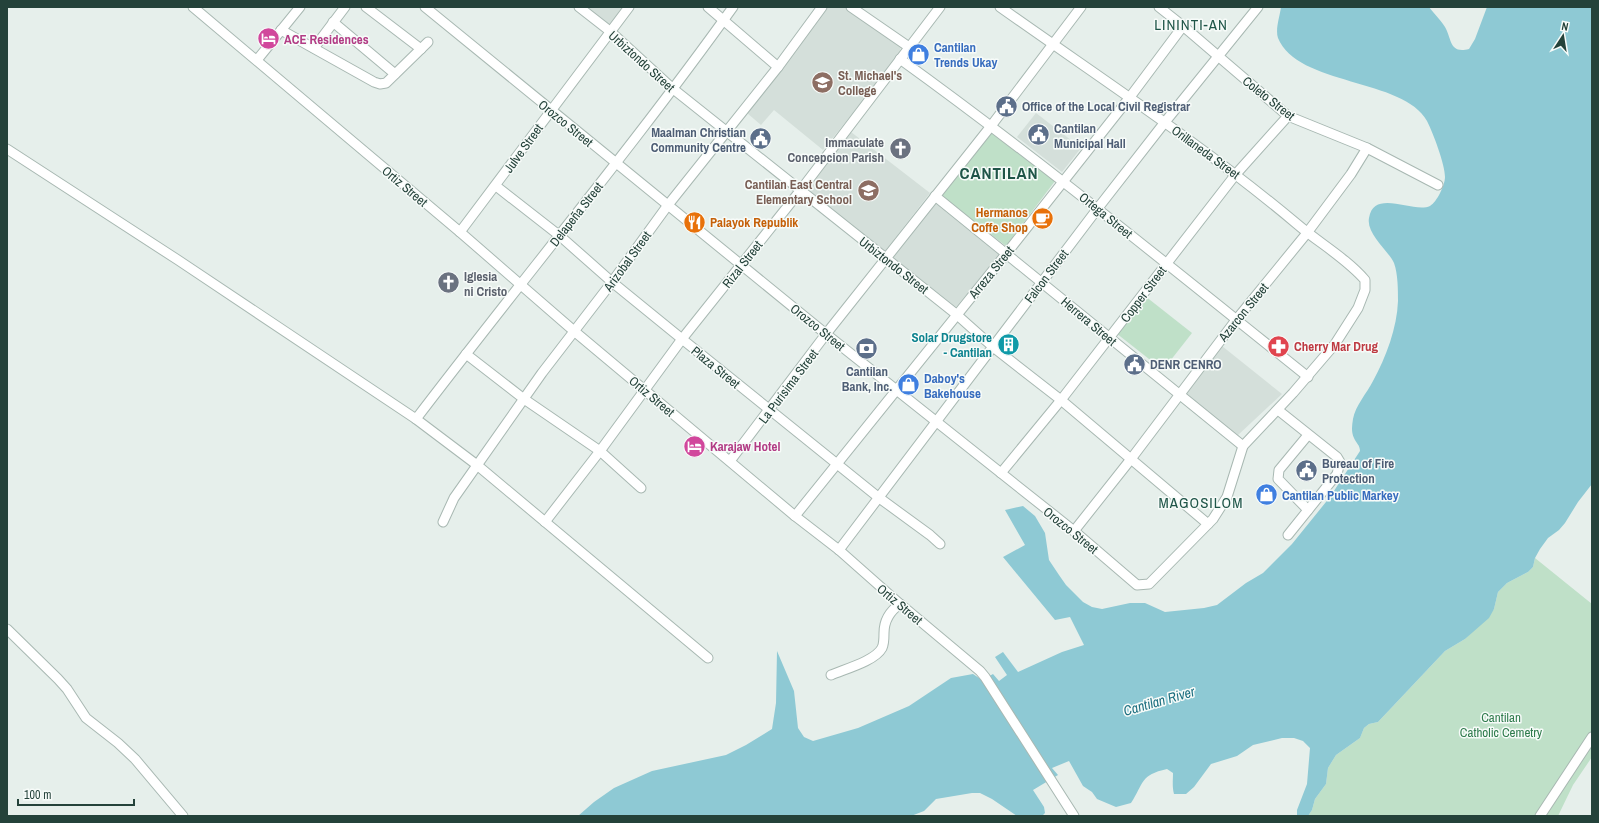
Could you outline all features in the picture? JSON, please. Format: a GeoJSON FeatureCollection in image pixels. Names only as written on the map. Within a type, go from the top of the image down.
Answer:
{"type":"FeatureCollection","features":[{"type":"Feature","properties":{"kind":"street","name":"Ortiz Street"},"geometry":{"type":"LineString","coordinates":[[194,7],[460,232],[574,331],[795,516],[839,550],[986,677],[1074,816]]}},
{"type":"Feature","properties":{"kind":"street"},"geometry":{"type":"LineString","coordinates":[[256,60],[300,7]]}},
{"type":"Feature","properties":{"kind":"street"},"geometry":{"type":"LineString","coordinates":[[314,48],[345,7]]}},
{"type":"Feature","properties":{"kind":"street"},"geometry":{"type":"LineString","coordinates":[[366,7],[421,49]]}},
{"type":"Feature","properties":{"kind":"street","name":"Orozco Street"},"geometry":{"type":"LineString","coordinates":[[425,7],[826,334],[1074,531],[1137,585],[1143,586],[1155,579],[1208,524]]}},
{"type":"Feature","properties":{"kind":"street","name":"Urbiztondo Street"},"geometry":{"type":"LineString","coordinates":[[579,7],[611,32],[672,88],[956,314],[993,347],[1061,400],[1208,524]]}},
{"type":"Feature","properties":{"kind":"street","name":"Julve Street"},"geometry":{"type":"LineString","coordinates":[[460,232],[629,7]]}},
{"type":"Feature","properties":{"kind":"street"},"geometry":{"type":"LineString","coordinates":[[708,7],[778,67]]}},
{"type":"Feature","properties":{"kind":"street","name":"Delapeña Street"},"geometry":{"type":"LineString","coordinates":[[416,419],[520,284],[560,236],[733,7]]}},
{"type":"Feature","properties":{"kind":"street","name":"Arizobal Street"},"geometry":{"type":"LineString","coordinates":[[443,522],[454,498],[524,398],[668,205],[778,67],[822,7]]}},
{"type":"Feature","properties":{"kind":"street"},"geometry":{"type":"LineString","coordinates":[[851,7],[909,47]]}},
{"type":"Feature","properties":{"kind":"street","name":"Rizal Street"},"geometry":{"type":"LineString","coordinates":[[545,522],[600,451],[682,339],[800,191],[940,7]]}},
{"type":"Feature","properties":{"kind":"street","name":"Orillaneda Street"},"geometry":{"type":"LineString","coordinates":[[1000,7],[1130,97],[1236,174],[1307,233],[1344,261],[1365,280],[1365,290],[1358,308],[1334,344],[1308,377]]}},
{"type":"Feature","properties":{"kind":"street","name":"La Purisima Street"},"geometry":{"type":"LineString","coordinates":[[730,461],[826,334],[991,126],[1081,7]]}},
{"type":"Feature","properties":{"kind":"street","name":"Coleto Street"},"geometry":{"type":"LineString","coordinates":[[1159,7],[1288,116],[1367,148],[1438,185]]}},
{"type":"Feature","properties":{"kind":"street","name":"Falcon Street"},"geometry":{"type":"LineString","coordinates":[[839,550],[936,420],[993,347],[1041,281],[1165,122],[1258,7]]}},
{"type":"Feature","properties":{"kind":"street"},"geometry":{"type":"LineString","coordinates":[[333,22],[395,74]]}},
{"type":"Feature","properties":{"kind":"street","name":"Arreza Street"},"geometry":{"type":"LineString","coordinates":[[795,516],[838,464],[956,314],[1006,254],[1062,180],[1130,97],[1183,26]]}},
{"type":"Feature","properties":{"kind":"street"},"geometry":{"type":"LineString","coordinates":[[281,30],[380,84],[386,83],[428,42]]}},
{"type":"Feature","properties":{"kind":"street","name":"Ortega Street"},"geometry":{"type":"LineString","coordinates":[[900,59],[1098,208],[1308,377]]}},
{"type":"Feature","properties":{"kind":"street","name":"Copper Street"},"geometry":{"type":"LineString","coordinates":[[1001,473],[1061,400],[1236,174],[1288,116]]}},
{"type":"Feature","properties":{"kind":"street","name":"Azarcon Street"},"geometry":{"type":"LineString","coordinates":[[1074,531],[1131,459],[1236,320],[1307,233],[1351,174],[1367,148]]}},
{"type":"Feature","properties":{"kind":"street"},"geometry":{"type":"LineString","coordinates":[[7,149],[178,260],[416,419],[477,465],[708,658]]}},
{"type":"Feature","properties":{"kind":"street","name":"Plaza Street"},"geometry":{"type":"LineString","coordinates":[[496,186],[560,236],[612,282],[682,339],[878,497],[940,544]]}},
{"type":"Feature","properties":{"kind":"street","name":"Herrera Street"},"geometry":{"type":"LineString","coordinates":[[935,196],[1243,446]]}},
{"type":"Feature","properties":{"kind":"street"},"geometry":{"type":"LineString","coordinates":[[466,354],[524,398],[600,451],[641,488]]}},
{"type":"Feature","properties":{"kind":"street"},"geometry":{"type":"LineString","coordinates":[[1208,524],[1213,519],[1227,497],[1243,446],[1308,377]]}},
{"type":"Feature","properties":{"kind":"street"},"geometry":{"type":"LineString","coordinates":[[1278,410],[1337,457],[1340,462],[1337,474],[1288,535]]}},
{"type":"Feature","properties":{"kind":"street"},"geometry":{"type":"LineString","coordinates":[[1308,435],[1279,470],[1278,479],[1279,482],[1308,510]]}},
{"type":"Feature","properties":{"kind":"street"},"geometry":{"type":"LineString","coordinates":[[831,675],[878,654],[883,647],[884,629],[889,615],[892,610],[900,604]]}},
{"type":"Feature","properties":{"kind":"street"},"geometry":{"type":"LineString","coordinates":[[7,629],[67,689],[86,718],[118,743],[135,759],[184,816]]}},
{"type":"Feature","properties":{"kind":"street"},"geometry":{"type":"LineString","coordinates":[[1540,816],[1592,737]]}},
{"type":"Feature","properties":{"kind":"shaded area"},"geometry":{"type":"Polygon","coordinates":[[[585,7],[626,7],[610,28],[585,7]]]}},
{"type":"Feature","properties":{"kind":"shaded area","name":"St. Michael's College"},"geometry":{"type":"Polygon","coordinates":[[[827,7],[846,7],[901,46],[899,56],[823,150],[774,110],[761,125],[747,113],[827,7]]]}},
{"type":"Feature","properties":{"kind":"shaded area"},"geometry":{"type":"Polygon","coordinates":[[[1036,113],[1081,148],[1062,172],[1017,137],[1036,113]]]}},
{"type":"Feature","properties":{"kind":"shaded area","name":"Cantilan East Central Elementary School"},"geometry":{"type":"Polygon","coordinates":[[[851,132],[930,193],[885,251],[806,190],[851,132]]]}},
{"type":"Feature","properties":{"kind":"shaded area"},"geometry":{"type":"Polygon","coordinates":[[[935,203],[999,255],[956,307],[893,257],[935,203]]]}},
{"type":"Feature","properties":{"kind":"shaded area"},"geometry":{"type":"Polygon","coordinates":[[[1222,346],[1282,394],[1237,436],[1184,393],[1222,346]]]}},
{"type":"Feature","properties":{"kind":"green space"},"geometry":{"type":"Polygon","coordinates":[[[991,133],[1055,181],[1006,246],[941,196],[991,133]]]}},
{"type":"Feature","properties":{"kind":"green space"},"geometry":{"type":"Polygon","coordinates":[[[1145,296],[1192,333],[1163,370],[1116,333],[1145,296]]]}},
{"type":"Feature","properties":{"kind":"green space","name":"Cantilan Catholic Cemetry"},"geometry":{"type":"Polygon","coordinates":[[[1535,558],[1592,604],[1592,757],[1573,785],[1558,816],[1308,816],[1312,810],[1315,799],[1326,784],[1328,768],[1336,755],[1360,738],[1364,728],[1369,724],[1378,722],[1445,651],[1465,639],[1494,609],[1498,592],[1507,583],[1528,572],[1533,567],[1535,558]]]}},
{"type":"Feature","properties":{"kind":"water","name":"Cantilan River"},"geometry":{"type":"Polygon","coordinates":[[[1281,7],[1429,7],[1442,22],[1454,47],[1463,50],[1469,49],[1475,39],[1487,7],[1592,7],[1592,484],[1578,502],[1565,523],[1559,530],[1548,538],[1540,549],[1535,558],[1533,567],[1528,572],[1507,583],[1498,592],[1494,609],[1489,618],[1465,639],[1445,651],[1378,722],[1369,724],[1364,728],[1360,738],[1336,755],[1328,768],[1326,784],[1315,799],[1312,810],[1308,816],[1297,816],[1297,810],[1307,784],[1310,748],[1303,741],[1294,738],[1282,738],[1253,745],[1237,756],[1211,764],[1194,787],[1186,794],[1174,794],[1173,773],[1167,769],[1158,771],[1147,777],[1131,803],[1116,807],[1097,799],[1092,792],[1083,786],[1069,761],[1052,768],[1058,775],[1033,790],[1044,807],[1045,813],[1042,816],[1017,816],[992,799],[980,793],[972,793],[936,799],[924,811],[911,816],[578,816],[594,802],[614,788],[652,771],[726,755],[772,729],[776,703],[777,651],[794,691],[798,728],[804,737],[813,741],[858,728],[909,706],[951,678],[973,674],[982,680],[993,674],[999,681],[1007,675],[995,657],[1003,652],[1018,672],[1062,652],[1084,645],[1070,617],[1055,620],[1003,557],[1025,545],[1005,510],[1023,506],[1035,516],[1045,533],[1049,560],[1066,585],[1083,602],[1092,607],[1102,609],[1130,603],[1145,603],[1165,612],[1204,608],[1217,605],[1246,583],[1263,573],[1292,544],[1330,497],[1360,451],[1352,433],[1354,414],[1378,372],[1396,322],[1398,282],[1396,272],[1394,263],[1371,230],[1369,218],[1372,209],[1378,205],[1386,203],[1423,208],[1430,206],[1440,193],[1445,177],[1441,157],[1427,121],[1415,107],[1397,97],[1375,88],[1327,74],[1306,65],[1289,54],[1278,38],[1277,34],[1281,7]]]}},
{"type":"Feature","properties":{"kind":"place","name":"ACE Residences"},"geometry":{"type":"Point","coordinates":[268,39]}},
{"type":"Feature","properties":{"kind":"place","name":"Cantilan Trends Ukay"},"geometry":{"type":"Point","coordinates":[919,54]}},
{"type":"Feature","properties":{"kind":"place","name":"St. Michael's College"},"geometry":{"type":"Point","coordinates":[823,82]}},
{"type":"Feature","properties":{"kind":"place","name":"Office of the Local Civil Registrar"},"geometry":{"type":"Point","coordinates":[1007,106]}},
{"type":"Feature","properties":{"kind":"place","name":"Cantilan Municipal Hall"},"geometry":{"type":"Point","coordinates":[1038,135]}},
{"type":"Feature","properties":{"kind":"place","name":"Maalman Christian Community Centre"},"geometry":{"type":"Point","coordinates":[761,139]}},
{"type":"Feature","properties":{"kind":"place","name":"Immaculate Concepcion Parish"},"geometry":{"type":"Point","coordinates":[900,149]}},
{"type":"Feature","properties":{"kind":"place","name":"Cantilan East Central Elementary School"},"geometry":{"type":"Point","coordinates":[868,191]}},
{"type":"Feature","properties":{"kind":"place","name":"Hermanos Coffe Shop"},"geometry":{"type":"Point","coordinates":[1043,219]}},
{"type":"Feature","properties":{"kind":"place","name":"Palayok Republik"},"geometry":{"type":"Point","coordinates":[695,222]}},
{"type":"Feature","properties":{"kind":"place","name":"Iglesia ni Cristo"},"geometry":{"type":"Point","coordinates":[448,283]}},
{"type":"Feature","properties":{"kind":"place","name":"Solar Drugstore - Cantilan"},"geometry":{"type":"Point","coordinates":[1008,344]}},
{"type":"Feature","properties":{"kind":"place","name":"Cherry Mar Drug"},"geometry":{"type":"Point","coordinates":[1279,346]}},
{"type":"Feature","properties":{"kind":"place","name":"Cantilan Bank, Inc."},"geometry":{"type":"Point","coordinates":[867,349]}},
{"type":"Feature","properties":{"kind":"place","name":"DENR CENRO"},"geometry":{"type":"Point","coordinates":[1134,364]}},
{"type":"Feature","properties":{"kind":"place","name":"Daboy's Bakehouse"},"geometry":{"type":"Point","coordinates":[908,385]}},
{"type":"Feature","properties":{"kind":"place","name":"Karajaw Hotel"},"geometry":{"type":"Point","coordinates":[695,446]}},
{"type":"Feature","properties":{"kind":"place","name":"Bureau of Fire Protection"},"geometry":{"type":"Point","coordinates":[1306,470]}},
{"type":"Feature","properties":{"kind":"place","name":"Cantilan Public Markey"},"geometry":{"type":"Point","coordinates":[1266,495]}},
{"type":"Feature","properties":{"kind":"district","name":"LININTI-AN"},"geometry":{"type":"Point","coordinates":[1191,25]}},
{"type":"Feature","properties":{"kind":"district","name":"CANTILAN"},"geometry":{"type":"Point","coordinates":[999,173]}},
{"type":"Feature","properties":{"kind":"district","name":"MAGOSILOM"},"geometry":{"type":"Point","coordinates":[1201,503]}}]}
